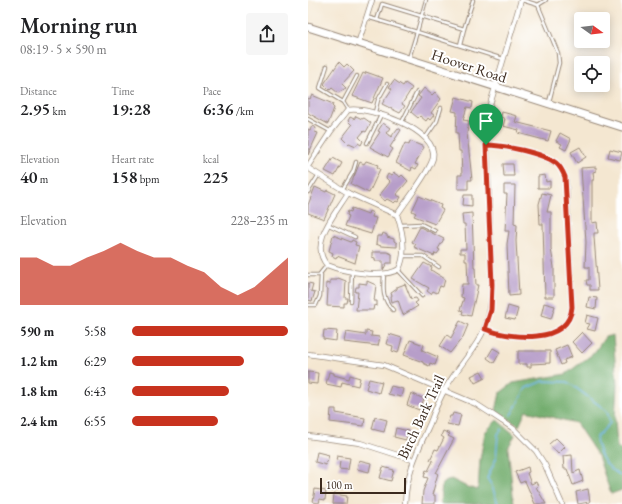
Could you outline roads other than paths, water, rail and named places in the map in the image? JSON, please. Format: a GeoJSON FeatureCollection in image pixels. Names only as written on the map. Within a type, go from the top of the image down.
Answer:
{"type":"FeatureCollection","features":[{"type":"Feature","properties":{"kind":"main road","name":"Hoover Road"},"geometry":{"type":"LineString","coordinates":[[308,27],[622,127]]}},
{"type":"Feature","properties":{"kind":"street"},"geometry":{"type":"LineString","coordinates":[[358,44],[372,0]]}},
{"type":"Feature","properties":{"kind":"street","name":"Birch Bark Trail"},"geometry":{"type":"LineString","coordinates":[[405,504],[409,472],[413,460],[444,390],[481,338],[491,310],[492,284],[486,118],[494,87],[522,0]]}},
{"type":"Feature","properties":{"kind":"street"},"geometry":{"type":"LineString","coordinates":[[348,193],[328,224],[320,244],[320,253],[327,265],[352,271],[384,274],[392,273],[398,270],[401,264],[403,232],[397,215],[342,190],[318,176],[308,167],[331,131],[348,110],[360,109],[375,112],[401,122],[426,137],[432,146],[433,159],[397,215]]}},
{"type":"Feature","properties":{"kind":"street"},"geometry":{"type":"LineString","coordinates":[[485,329],[520,336],[547,335],[566,326],[572,307],[566,182],[563,172],[557,164],[548,159],[504,146],[486,145]]}},
{"type":"Feature","properties":{"kind":"street"},"geometry":{"type":"LineString","coordinates":[[308,354],[384,365],[444,390],[490,412],[525,439],[545,465],[562,504]]}},
{"type":"Feature","properties":{"kind":"street"},"geometry":{"type":"LineString","coordinates":[[308,436],[360,443],[413,460]]}},
{"type":"Feature","properties":{"kind":"lane"},"geometry":{"type":"LineString","coordinates":[[408,60],[426,0]]}},
{"type":"Feature","properties":{"kind":"lane"},"geometry":{"type":"LineString","coordinates":[[460,45],[474,0]]}},
{"type":"Feature","properties":{"kind":"lane"},"geometry":{"type":"LineString","coordinates":[[522,0],[532,1],[538,5],[558,53],[559,63],[548,104]]}},
{"type":"Feature","properties":{"kind":"lane"},"geometry":{"type":"LineString","coordinates":[[538,5],[546,0]]}},
{"type":"Feature","properties":{"kind":"lane"},"geometry":{"type":"LineString","coordinates":[[377,20],[382,4],[464,30]]}},
{"type":"Feature","properties":{"kind":"lane"},"geometry":{"type":"LineString","coordinates":[[366,17],[503,59]]}},
{"type":"Feature","properties":{"kind":"lane"},"geometry":{"type":"LineString","coordinates":[[327,66],[320,88],[343,102],[348,110]]}},
{"type":"Feature","properties":{"kind":"lane"},"geometry":{"type":"LineString","coordinates":[[343,102],[357,76]]}},
{"type":"Feature","properties":{"kind":"lane"},"geometry":{"type":"LineString","coordinates":[[375,112],[378,100],[387,84]]}},
{"type":"Feature","properties":{"kind":"lane"},"geometry":{"type":"LineString","coordinates":[[401,122],[417,92]]}},
{"type":"Feature","properties":{"kind":"lane"},"geometry":{"type":"LineString","coordinates":[[426,137],[437,121],[441,108]]}},
{"type":"Feature","properties":{"kind":"lane"},"geometry":{"type":"LineString","coordinates":[[367,143],[381,115]]}},
{"type":"Feature","properties":{"kind":"lane"},"geometry":{"type":"LineString","coordinates":[[308,119],[331,131]]}},
{"type":"Feature","properties":{"kind":"lane"},"geometry":{"type":"LineString","coordinates":[[342,190],[352,174],[356,162]]}},
{"type":"Feature","properties":{"kind":"lane"},"geometry":{"type":"LineString","coordinates":[[308,192],[318,176]]}},
{"type":"Feature","properties":{"kind":"lane"},"geometry":{"type":"LineString","coordinates":[[401,225],[416,223],[434,231]]}},
{"type":"Feature","properties":{"kind":"lane"},"geometry":{"type":"LineString","coordinates":[[328,224],[355,237]]}},
{"type":"Feature","properties":{"kind":"lane"},"geometry":{"type":"LineString","coordinates":[[402,256],[424,256],[439,267]]}},
{"type":"Feature","properties":{"kind":"lane"},"geometry":{"type":"LineString","coordinates":[[308,305],[316,305],[320,299],[321,275],[327,265]]}},
{"type":"Feature","properties":{"kind":"lane"},"geometry":{"type":"LineString","coordinates":[[398,270],[422,296]]}},
{"type":"Feature","properties":{"kind":"lane"},"geometry":{"type":"LineString","coordinates":[[351,301],[352,271]]}},
{"type":"Feature","properties":{"kind":"lane"},"geometry":{"type":"LineString","coordinates":[[384,274],[384,300],[393,310]]}},
{"type":"Feature","properties":{"kind":"lane"},"geometry":{"type":"LineString","coordinates":[[308,275],[321,275]]}},
{"type":"Feature","properties":{"kind":"waterway"},"geometry":{"type":"LineString","coordinates":[[511,415],[526,388],[543,381],[568,382],[607,411],[610,423],[596,438],[597,444],[607,465],[622,476]]}},
{"type":"Feature","properties":{"kind":"waterway"},"geometry":{"type":"LineString","coordinates":[[498,504],[492,486],[487,478],[496,459],[498,434],[502,429]]}}]}
